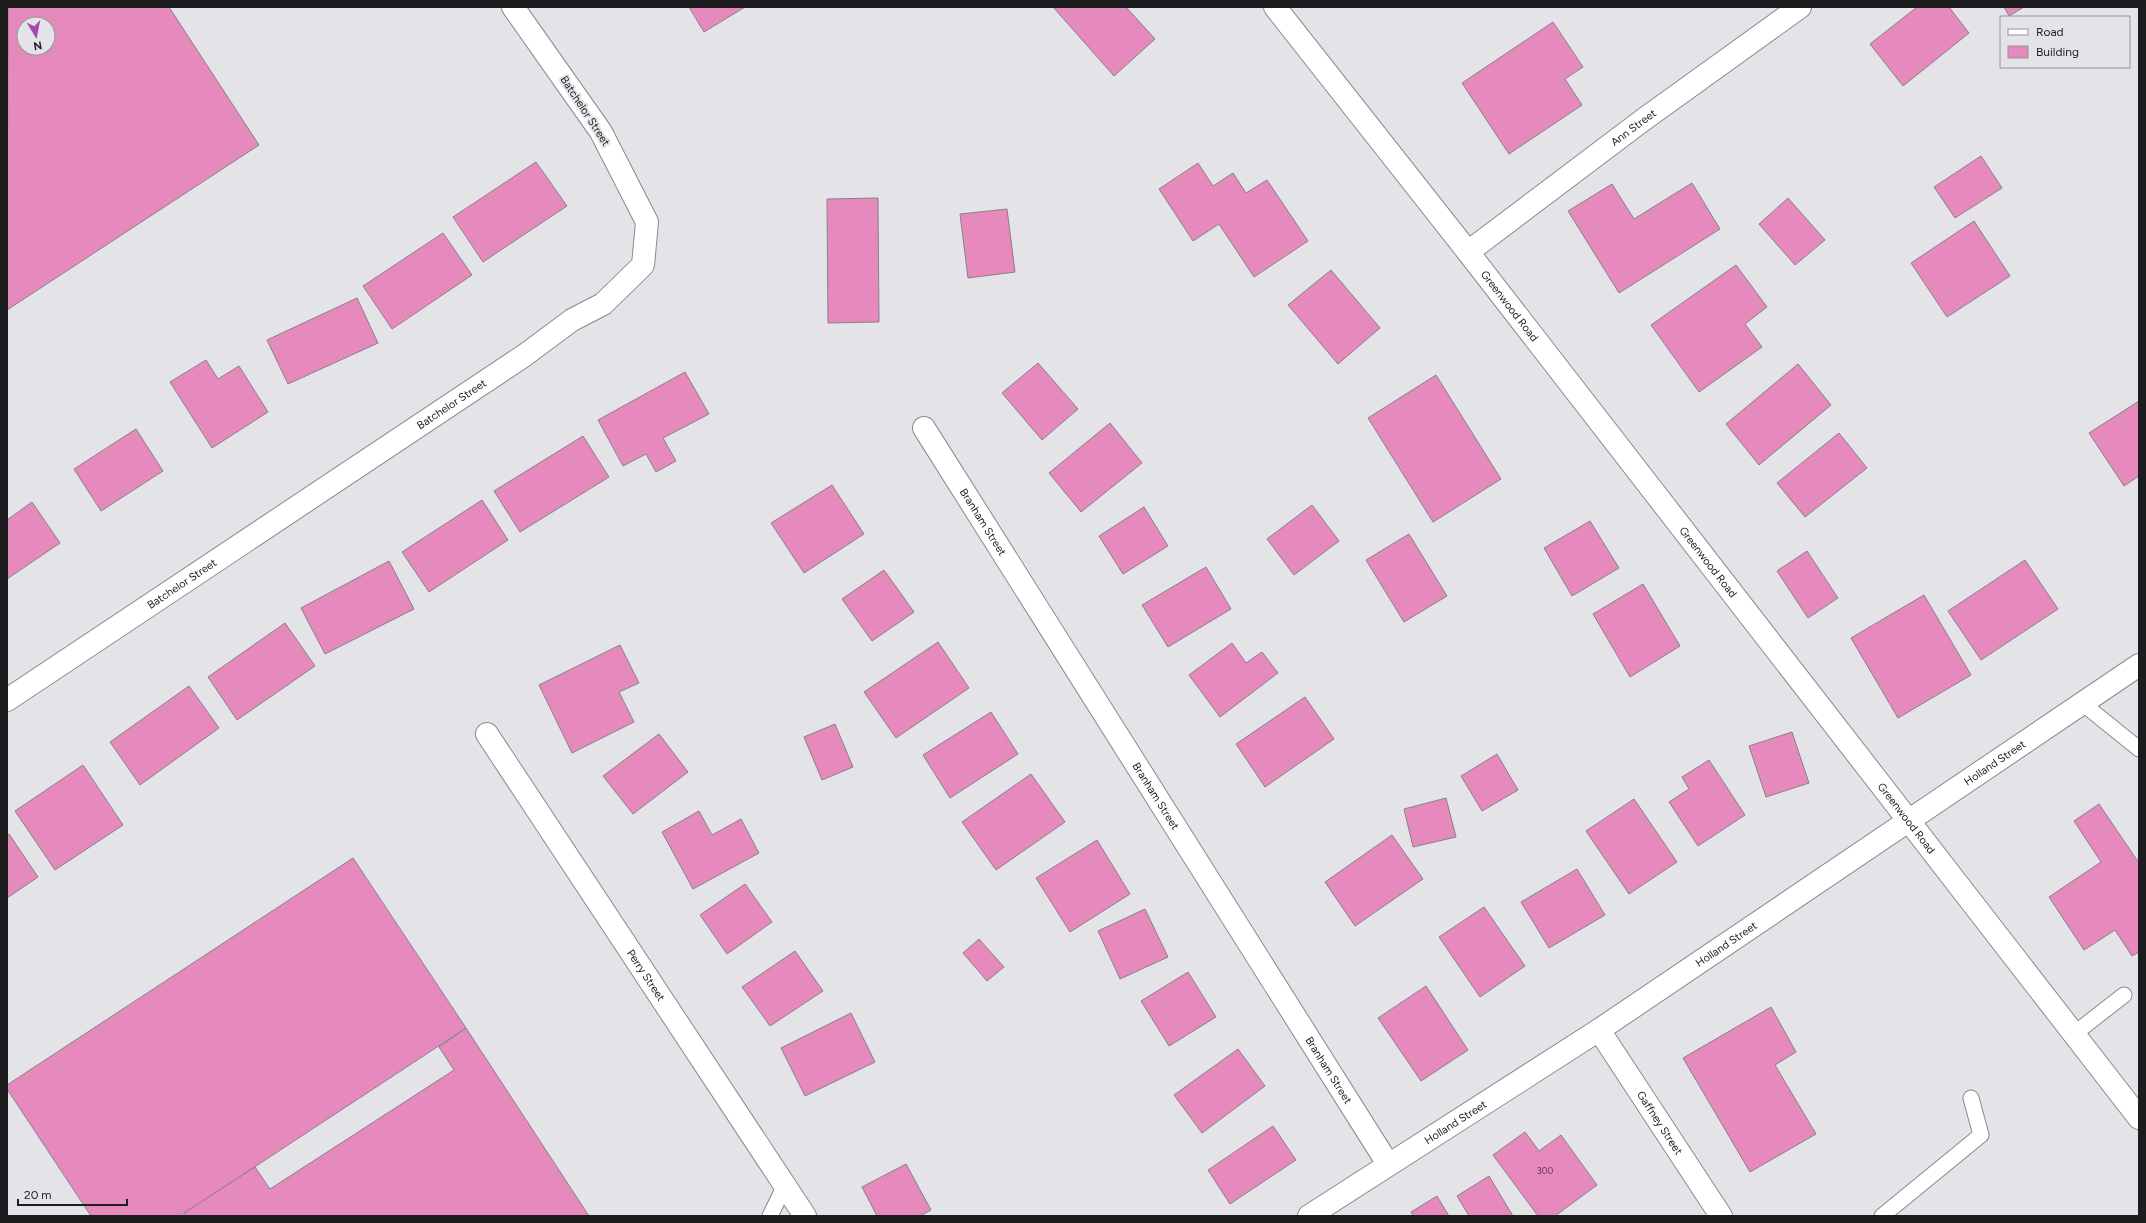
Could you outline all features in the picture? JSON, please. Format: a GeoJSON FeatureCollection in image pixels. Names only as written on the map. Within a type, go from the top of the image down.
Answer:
{"type":"FeatureCollection","features":[{"type":"Feature","properties":{"kind":"street","name":"Batchelor Street"},"geometry":{"type":"LineString","coordinates":[[7,700],[525,356],[572,320],[602,304],[643,265],[647,222],[601,132],[513,7]]}},
{"type":"Feature","properties":{"kind":"street","name":"Greenwood Road"},"geometry":{"type":"LineString","coordinates":[[1275,7],[1468,252],[1840,730],[2139,1118]]}},
{"type":"Feature","properties":{"kind":"street","name":"Ann Street"},"geometry":{"type":"LineString","coordinates":[[1468,252],[1643,120],[1800,7]]}},
{"type":"Feature","properties":{"kind":"street","name":"Branham Street"},"geometry":{"type":"LineString","coordinates":[[924,428],[1388,1164]]}},
{"type":"Feature","properties":{"kind":"street","name":"Holland Street"},"geometry":{"type":"LineString","coordinates":[[1308,1216],[1599,1030],[2139,665]]}},
{"type":"Feature","properties":{"kind":"street","name":"Perry Street"},"geometry":{"type":"LineString","coordinates":[[487,734],[805,1216]]}},
{"type":"Feature","properties":{"kind":"street","name":"Gaffney Street"},"geometry":{"type":"LineString","coordinates":[[1599,1030],[1721,1216]]}},
{"type":"Feature","properties":{"kind":"lane"},"geometry":{"type":"LineString","coordinates":[[2082,703],[2139,749]]}},
{"type":"Feature","properties":{"kind":"lane"},"geometry":{"type":"LineString","coordinates":[[2074,1034],[2124,995]]}},
{"type":"Feature","properties":{"kind":"lane"},"geometry":{"type":"LineString","coordinates":[[1882,1216],[1981,1135],[1971,1098]]}},
{"type":"Feature","properties":{"kind":"lane"},"geometry":{"type":"LineString","coordinates":[[770,1216],[785,1186]]}},
{"type":"Feature","properties":{"kind":"building"},"geometry":{"type":"Polygon","coordinates":[[[8,7],[169,7],[259,145],[7,310],[8,7]]]}},
{"type":"Feature","properties":{"kind":"building"},"geometry":{"type":"Polygon","coordinates":[[[689,7],[745,7],[704,32],[689,7]]]}},
{"type":"Feature","properties":{"kind":"building"},"geometry":{"type":"Polygon","coordinates":[[[1053,7],[1126,7],[1155,39],[1114,76],[1053,7]]]}},
{"type":"Feature","properties":{"kind":"building"},"geometry":{"type":"Polygon","coordinates":[[[1917,7],[1949,7],[1969,33],[1903,86],[1870,44],[1917,7]]]}},
{"type":"Feature","properties":{"kind":"building"},"geometry":{"type":"Polygon","coordinates":[[[2004,7],[2024,7],[2009,16],[2004,7]]]}},
{"type":"Feature","properties":{"kind":"building"},"geometry":{"type":"Polygon","coordinates":[[[1553,22],[1583,67],[1565,79],[1582,105],[1509,154],[1462,83],[1553,22]]]}},
{"type":"Feature","properties":{"kind":"building"},"geometry":{"type":"Polygon","coordinates":[[[1981,156],[2002,188],[1955,218],[1934,187],[1981,156]]]}},
{"type":"Feature","properties":{"kind":"building"},"geometry":{"type":"Polygon","coordinates":[[[536,162],[567,206],[483,262],[453,217],[536,162]]]}},
{"type":"Feature","properties":{"kind":"building"},"geometry":{"type":"Polygon","coordinates":[[[1198,163],[1213,186],[1233,173],[1246,193],[1267,180],[1308,241],[1254,277],[1219,224],[1193,241],[1159,189],[1198,163]]]}},
{"type":"Feature","properties":{"kind":"building"},"geometry":{"type":"Polygon","coordinates":[[[1692,183],[1720,229],[1619,293],[1568,211],[1612,184],[1634,219],[1692,183]]]}},
{"type":"Feature","properties":{"kind":"building"},"geometry":{"type":"Polygon","coordinates":[[[878,198],[879,322],[828,323],[827,199],[878,198]]]}},
{"type":"Feature","properties":{"kind":"building"},"geometry":{"type":"Polygon","coordinates":[[[1788,198],[1825,240],[1795,265],[1759,224],[1788,198]]]}},
{"type":"Feature","properties":{"kind":"building"},"geometry":{"type":"Polygon","coordinates":[[[1007,209],[1015,272],[968,278],[960,214],[1007,209]]]}},
{"type":"Feature","properties":{"kind":"building"},"geometry":{"type":"Polygon","coordinates":[[[1974,221],[2010,276],[1947,317],[1911,263],[1974,221]]]}},
{"type":"Feature","properties":{"kind":"building"},"geometry":{"type":"Polygon","coordinates":[[[443,233],[472,275],[392,329],[363,286],[443,233]]]}},
{"type":"Feature","properties":{"kind":"building"},"geometry":{"type":"Polygon","coordinates":[[[1736,265],[1767,307],[1745,324],[1762,347],[1699,392],[1651,325],[1736,265]]]}},
{"type":"Feature","properties":{"kind":"building"},"geometry":{"type":"Polygon","coordinates":[[[1331,270],[1380,328],[1338,364],[1288,305],[1331,270]]]}},
{"type":"Feature","properties":{"kind":"building"},"geometry":{"type":"Polygon","coordinates":[[[357,298],[378,343],[288,384],[267,340],[357,298]]]}},
{"type":"Feature","properties":{"kind":"building"},"geometry":{"type":"Polygon","coordinates":[[[206,360],[218,379],[239,366],[268,412],[212,448],[170,382],[206,360]]]}},
{"type":"Feature","properties":{"kind":"building"},"geometry":{"type":"Polygon","coordinates":[[[1038,363],[1078,409],[1042,440],[1002,393],[1038,363]]]}},
{"type":"Feature","properties":{"kind":"building"},"geometry":{"type":"Polygon","coordinates":[[[1798,364],[1831,405],[1759,465],[1726,424],[1798,364]]]}},
{"type":"Feature","properties":{"kind":"building"},"geometry":{"type":"Polygon","coordinates":[[[685,372],[709,414],[663,438],[676,461],[656,472],[646,454],[623,466],[598,420],[685,372]]]}},
{"type":"Feature","properties":{"kind":"building"},"geometry":{"type":"Polygon","coordinates":[[[1436,375],[1501,479],[1433,522],[1368,418],[1436,375]]]}},
{"type":"Feature","properties":{"kind":"building"},"geometry":{"type":"Polygon","coordinates":[[[2139,401],[2139,476],[2124,486],[2089,433],[2139,401]]]}},
{"type":"Feature","properties":{"kind":"building"},"geometry":{"type":"Polygon","coordinates":[[[1110,423],[1142,463],[1081,512],[1049,473],[1110,423]]]}},
{"type":"Feature","properties":{"kind":"building"},"geometry":{"type":"Polygon","coordinates":[[[136,429],[163,471],[101,511],[74,469],[136,429]]]}},
{"type":"Feature","properties":{"kind":"building"},"geometry":{"type":"Polygon","coordinates":[[[1839,433],[1867,468],[1805,517],[1777,483],[1839,433]]]}},
{"type":"Feature","properties":{"kind":"building"},"geometry":{"type":"Polygon","coordinates":[[[583,436],[609,477],[520,532],[494,491],[583,436]]]}},
{"type":"Feature","properties":{"kind":"building"},"geometry":{"type":"Polygon","coordinates":[[[832,485],[864,534],[804,573],[771,523],[832,485]]]}},
{"type":"Feature","properties":{"kind":"building"},"geometry":{"type":"Polygon","coordinates":[[[482,500],[508,540],[429,592],[402,552],[482,500]]]}},
{"type":"Feature","properties":{"kind":"building"},"geometry":{"type":"Polygon","coordinates":[[[32,502],[60,543],[7,579],[7,520],[32,502]]]}},
{"type":"Feature","properties":{"kind":"building"},"geometry":{"type":"Polygon","coordinates":[[[1312,505],[1339,541],[1294,575],[1267,539],[1312,505]]]}},
{"type":"Feature","properties":{"kind":"building"},"geometry":{"type":"Polygon","coordinates":[[[1144,507],[1168,546],[1123,574],[1099,536],[1144,507]]]}},
{"type":"Feature","properties":{"kind":"building"},"geometry":{"type":"Polygon","coordinates":[[[1590,521],[1619,568],[1572,596],[1544,548],[1590,521]]]}},
{"type":"Feature","properties":{"kind":"building"},"geometry":{"type":"Polygon","coordinates":[[[1409,534],[1447,596],[1404,622],[1366,560],[1409,534]]]}},
{"type":"Feature","properties":{"kind":"building"},"geometry":{"type":"Polygon","coordinates":[[[1807,551],[1838,598],[1808,618],[1777,571],[1807,551]]]}},
{"type":"Feature","properties":{"kind":"building"},"geometry":{"type":"Polygon","coordinates":[[[2025,560],[2058,609],[1981,660],[1948,611],[2025,560]]]}},
{"type":"Feature","properties":{"kind":"building"},"geometry":{"type":"Polygon","coordinates":[[[389,561],[414,609],[325,654],[301,608],[389,561]]]}},
{"type":"Feature","properties":{"kind":"building"},"geometry":{"type":"Polygon","coordinates":[[[1206,567],[1231,609],[1168,647],[1142,605],[1206,567]]]}},
{"type":"Feature","properties":{"kind":"building"},"geometry":{"type":"Polygon","coordinates":[[[884,570],[914,612],[872,641],[842,599],[884,570]]]}},
{"type":"Feature","properties":{"kind":"building"},"geometry":{"type":"Polygon","coordinates":[[[1643,584],[1680,646],[1630,677],[1593,614],[1643,584]]]}},
{"type":"Feature","properties":{"kind":"building"},"geometry":{"type":"Polygon","coordinates":[[[1924,595],[1971,675],[1898,718],[1851,638],[1924,595]]]}},
{"type":"Feature","properties":{"kind":"building"},"geometry":{"type":"Polygon","coordinates":[[[285,623],[315,666],[237,720],[208,677],[285,623]]]}},
{"type":"Feature","properties":{"kind":"building"},"geometry":{"type":"Polygon","coordinates":[[[938,642],[969,688],[896,738],[864,692],[938,642]]]}},
{"type":"Feature","properties":{"kind":"building"},"geometry":{"type":"Polygon","coordinates":[[[1232,643],[1246,663],[1262,652],[1278,673],[1220,717],[1189,675],[1232,643]]]}},
{"type":"Feature","properties":{"kind":"building"},"geometry":{"type":"Polygon","coordinates":[[[620,645],[639,683],[619,692],[634,722],[572,753],[539,685],[620,645]]]}},
{"type":"Feature","properties":{"kind":"building"},"geometry":{"type":"Polygon","coordinates":[[[189,686],[219,728],[140,785],[110,742],[189,686]]]}},
{"type":"Feature","properties":{"kind":"building"},"geometry":{"type":"Polygon","coordinates":[[[1305,697],[1334,739],[1265,787],[1236,744],[1305,697]]]}},
{"type":"Feature","properties":{"kind":"building"},"geometry":{"type":"Polygon","coordinates":[[[991,712],[1018,754],[950,798],[923,755],[991,712]]]}},
{"type":"Feature","properties":{"kind":"building"},"geometry":{"type":"Polygon","coordinates":[[[835,724],[853,767],[822,780],[804,737],[835,724]]]}},
{"type":"Feature","properties":{"kind":"building"},"geometry":{"type":"Polygon","coordinates":[[[1792,732],[1809,783],[1766,797],[1749,746],[1792,732]]]}},
{"type":"Feature","properties":{"kind":"building"},"geometry":{"type":"Polygon","coordinates":[[[659,734],[688,772],[633,814],[603,776],[659,734]]]}},
{"type":"Feature","properties":{"kind":"building"},"geometry":{"type":"Polygon","coordinates":[[[1497,754],[1518,790],[1482,811],[1461,776],[1497,754]]]}},
{"type":"Feature","properties":{"kind":"building"},"geometry":{"type":"Polygon","coordinates":[[[1709,760],[1745,815],[1698,846],[1669,802],[1689,789],[1682,777],[1709,760]]]}},
{"type":"Feature","properties":{"kind":"building"},"geometry":{"type":"Polygon","coordinates":[[[83,765],[123,825],[55,870],[15,811],[83,765]]]}},
{"type":"Feature","properties":{"kind":"building"},"geometry":{"type":"Polygon","coordinates":[[[1031,774],[1065,822],[996,870],[962,822],[1031,774]]]}},
{"type":"Feature","properties":{"kind":"building"},"geometry":{"type":"Polygon","coordinates":[[[1446,798],[1456,837],[1413,847],[1404,809],[1446,798]]]}},
{"type":"Feature","properties":{"kind":"building"},"geometry":{"type":"Polygon","coordinates":[[[1634,799],[1677,862],[1629,894],[1586,831],[1634,799]]]}},
{"type":"Feature","properties":{"kind":"building"},"geometry":{"type":"Polygon","coordinates":[[[2099,804],[2139,863],[2139,952],[2132,956],[2115,930],[2084,950],[2049,897],[2101,862],[2074,821],[2099,804]]]}},
{"type":"Feature","properties":{"kind":"building"},"geometry":{"type":"Polygon","coordinates":[[[699,811],[712,835],[741,819],[759,853],[693,889],[662,832],[699,811]]]}},
{"type":"Feature","properties":{"kind":"building"},"geometry":{"type":"Polygon","coordinates":[[[9,834],[38,877],[7,898],[7,836],[9,834]]]}},
{"type":"Feature","properties":{"kind":"building"},"geometry":{"type":"Polygon","coordinates":[[[1392,835],[1423,879],[1355,926],[1325,882],[1392,835]]]}},
{"type":"Feature","properties":{"kind":"building"},"geometry":{"type":"Polygon","coordinates":[[[1097,840],[1130,894],[1070,932],[1036,878],[1097,840]]]}},
{"type":"Feature","properties":{"kind":"building"},"geometry":{"type":"Polygon","coordinates":[[[353,858],[466,1028],[180,1216],[91,1216],[7,1089],[7,1085],[353,858]]]}},
{"type":"Feature","properties":{"kind":"building"},"geometry":{"type":"Polygon","coordinates":[[[1577,869],[1605,915],[1549,948],[1521,902],[1577,869]]]}},
{"type":"Feature","properties":{"kind":"building"},"geometry":{"type":"Polygon","coordinates":[[[745,884],[772,922],[727,954],[700,915],[745,884]]]}},
{"type":"Feature","properties":{"kind":"building"},"geometry":{"type":"Polygon","coordinates":[[[1484,907],[1525,966],[1480,997],[1439,937],[1484,907]]]}},
{"type":"Feature","properties":{"kind":"building"},"geometry":{"type":"Polygon","coordinates":[[[1145,909],[1168,957],[1120,979],[1098,931],[1145,909]]]}},
{"type":"Feature","properties":{"kind":"building"},"geometry":{"type":"Polygon","coordinates":[[[979,939],[1004,967],[987,981],[963,953],[979,939]]]}},
{"type":"Feature","properties":{"kind":"building"},"geometry":{"type":"Polygon","coordinates":[[[795,951],[823,991],[770,1026],[742,987],[795,951]]]}},
{"type":"Feature","properties":{"kind":"building"},"geometry":{"type":"Polygon","coordinates":[[[1188,972],[1216,1017],[1169,1046],[1141,1001],[1188,972]]]}},
{"type":"Feature","properties":{"kind":"building"},"geometry":{"type":"Polygon","coordinates":[[[1426,986],[1468,1050],[1421,1081],[1378,1018],[1426,986]]]}},
{"type":"Feature","properties":{"kind":"building"},"geometry":{"type":"Polygon","coordinates":[[[1771,1007],[1796,1052],[1775,1065],[1816,1134],[1750,1172],[1683,1058],[1771,1007]]]}},
{"type":"Feature","properties":{"kind":"building"},"geometry":{"type":"Polygon","coordinates":[[[851,1013],[875,1062],[805,1096],[781,1048],[851,1013]]]}},
{"type":"Feature","properties":{"kind":"building"},"geometry":{"type":"Polygon","coordinates":[[[466,1028],[589,1216],[186,1216],[184,1213],[255,1167],[270,1189],[454,1070],[439,1047],[466,1028]]]}},
{"type":"Feature","properties":{"kind":"building"},"geometry":{"type":"Polygon","coordinates":[[[1238,1049],[1265,1086],[1202,1133],[1174,1095],[1238,1049]]]}},
{"type":"Feature","properties":{"kind":"building"},"geometry":{"type":"Polygon","coordinates":[[[1273,1126],[1296,1160],[1230,1204],[1208,1170],[1273,1126]]]}},
{"type":"Feature","properties":{"kind":"building"},"geometry":{"type":"Polygon","coordinates":[[[1525,1132],[1539,1151],[1561,1135],[1597,1185],[1555,1216],[1538,1216],[1493,1155],[1525,1132]]]}},
{"type":"Feature","properties":{"kind":"building"},"geometry":{"type":"Polygon","coordinates":[[[906,1164],[931,1210],[920,1216],[877,1216],[862,1187],[906,1164]]]}},
{"type":"Feature","properties":{"kind":"building"},"geometry":{"type":"Polygon","coordinates":[[[1489,1176],[1513,1216],[1469,1216],[1457,1196],[1489,1176]]]}},
{"type":"Feature","properties":{"kind":"building"},"geometry":{"type":"Polygon","coordinates":[[[1437,1196],[1449,1216],[1413,1216],[1411,1212],[1437,1196]]]}}]}
